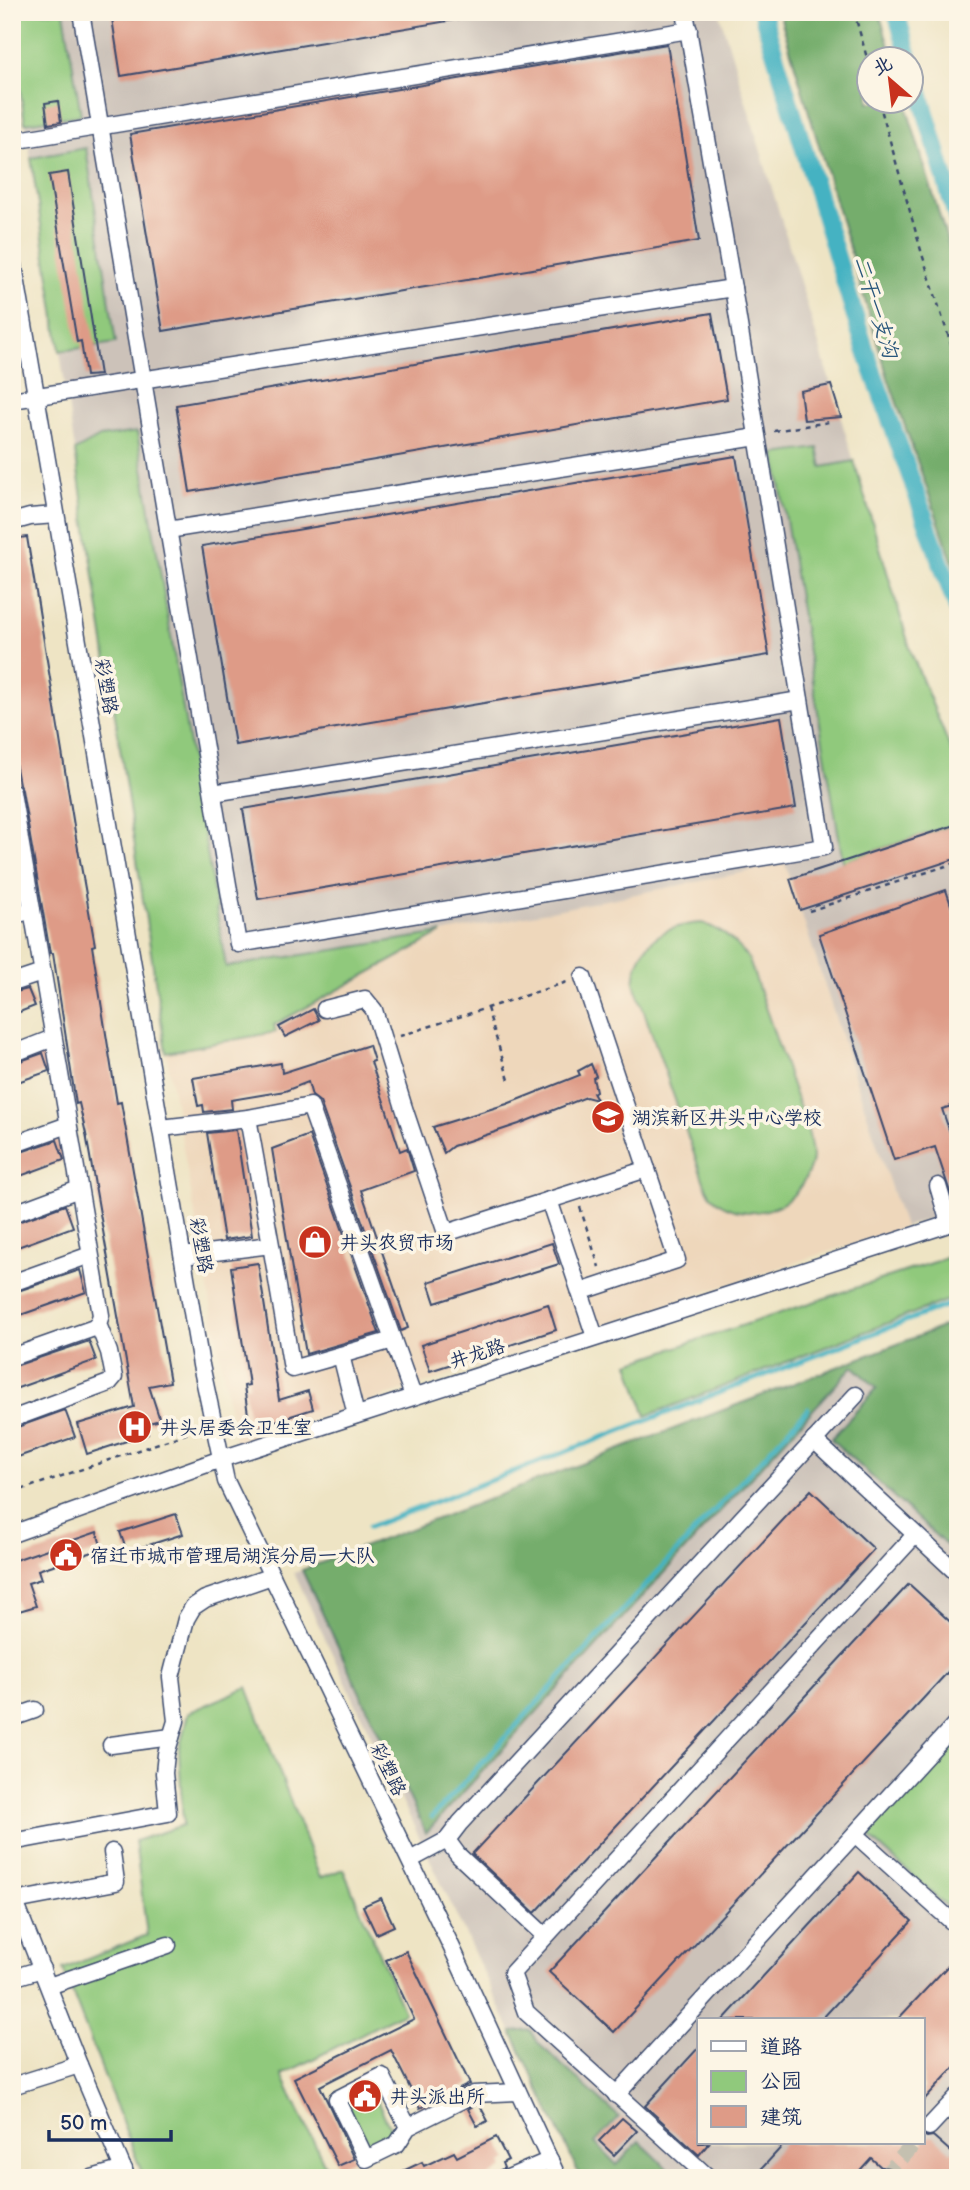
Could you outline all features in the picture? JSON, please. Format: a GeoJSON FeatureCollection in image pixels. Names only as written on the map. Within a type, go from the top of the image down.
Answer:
{"type":"FeatureCollection","features":[{"type":"Feature","properties":{"kind":"street"},"geometry":{"type":"LineString","coordinates":[[81,12],[238,944],[824,847],[685,12]]}},
{"type":"Feature","properties":{"kind":"street"},"geometry":{"type":"LineString","coordinates":[[12,141],[688,30]]}},
{"type":"Feature","properties":{"kind":"street","name":"彩塑路"},"geometry":{"type":"LineString","coordinates":[[12,254],[15,287],[36,396],[201,1365],[226,1481],[410,1860],[558,2178]]}},
{"type":"Feature","properties":{"kind":"street"},"geometry":{"type":"LineString","coordinates":[[12,400],[733,289]]}},
{"type":"Feature","properties":{"kind":"street"},"geometry":{"type":"LineString","coordinates":[[168,530],[757,436]]}},
{"type":"Feature","properties":{"kind":"street"},"geometry":{"type":"LineString","coordinates":[[12,522],[30,517],[56,515]]}},
{"type":"Feature","properties":{"kind":"street"},"geometry":{"type":"LineString","coordinates":[[213,793],[800,701]]}},
{"type":"Feature","properties":{"kind":"street"},"geometry":{"type":"LineString","coordinates":[[12,792],[16,844],[32,910],[101,1315],[94,1328],[12,1357]]}},
{"type":"Feature","properties":{"kind":"street"},"geometry":{"type":"LineString","coordinates":[[12,916],[32,910]]}},
{"type":"Feature","properties":{"kind":"street"},"geometry":{"type":"LineString","coordinates":[[12,983],[43,973]]}},
{"type":"Feature","properties":{"kind":"street"},"geometry":{"type":"LineString","coordinates":[[580,1292],[677,1260],[583,977]]}},
{"type":"Feature","properties":{"kind":"street"},"geometry":{"type":"LineString","coordinates":[[325,1009],[365,999],[374,1010],[446,1233],[647,1170]]}},
{"type":"Feature","properties":{"kind":"street"},"geometry":{"type":"LineString","coordinates":[[12,1054],[54,1038]]}},
{"type":"Feature","properties":{"kind":"street"},"geometry":{"type":"LineString","coordinates":[[161,1128],[248,1118],[310,1106],[413,1396]]}},
{"type":"Feature","properties":{"kind":"street"},"geometry":{"type":"LineString","coordinates":[[248,1118],[292,1369],[393,1340]]}},
{"type":"Feature","properties":{"kind":"street"},"geometry":{"type":"LineString","coordinates":[[12,1145],[68,1125]]}},
{"type":"Feature","properties":{"kind":"street"},"geometry":{"type":"LineString","coordinates":[[938,1186],[954,1222]]}},
{"type":"Feature","properties":{"kind":"street"},"geometry":{"type":"LineString","coordinates":[[12,1214],[79,1189]]}},
{"type":"Feature","properties":{"kind":"street"},"geometry":{"type":"LineString","coordinates":[[549,1200],[595,1337]]}},
{"type":"Feature","properties":{"kind":"street","name":"井龙路"},"geometry":{"type":"LineString","coordinates":[[13,1531],[221,1459],[954,1222]]}},
{"type":"Feature","properties":{"kind":"street"},"geometry":{"type":"LineString","coordinates":[[183,1256],[271,1245]]}},
{"type":"Feature","properties":{"kind":"street"},"geometry":{"type":"LineString","coordinates":[[12,1283],[90,1255]]}},
{"type":"Feature","properties":{"kind":"street"},"geometry":{"type":"LineString","coordinates":[[12,1419],[110,1383],[114,1377],[109,1352],[98,1324]]}},
{"type":"Feature","properties":{"kind":"street"},"geometry":{"type":"LineString","coordinates":[[341,1355],[356,1415]]}},
{"type":"Feature","properties":{"kind":"street"},"geometry":{"type":"LineString","coordinates":[[410,1860],[447,1840],[856,1395]]}},
{"type":"Feature","properties":{"kind":"street"},"geometry":{"type":"LineString","coordinates":[[814,1440],[958,1574]]}},
{"type":"Feature","properties":{"kind":"street"},"geometry":{"type":"LineString","coordinates":[[709,2178],[526,2012],[512,1973],[915,1535]]}},
{"type":"Feature","properties":{"kind":"street"},"geometry":{"type":"LineString","coordinates":[[12,1842],[168,1813],[164,1773],[166,1754],[176,1721],[171,1677],[186,1619],[193,1607],[205,1599],[272,1576]]}},
{"type":"Feature","properties":{"kind":"street"},"geometry":{"type":"LineString","coordinates":[[12,1718],[35,1710]]}},
{"type":"Feature","properties":{"kind":"street"},"geometry":{"type":"LineString","coordinates":[[616,2095],[958,1721]]}},
{"type":"Feature","properties":{"kind":"street"},"geometry":{"type":"LineString","coordinates":[[111,1745],[171,1737]]}},
{"type":"Feature","properties":{"kind":"street"},"geometry":{"type":"LineString","coordinates":[[855,1834],[958,1927]]}},
{"type":"Feature","properties":{"kind":"street"},"geometry":{"type":"LineString","coordinates":[[447,1840],[458,1855],[545,1936]]}},
{"type":"Feature","properties":{"kind":"street"},"geometry":{"type":"LineString","coordinates":[[92,2178],[125,2174],[15,1906],[116,1882],[111,1852]]}},
{"type":"Feature","properties":{"kind":"street"},"geometry":{"type":"LineString","coordinates":[[49,1986],[168,1945]]}},
{"type":"Feature","properties":{"kind":"street"},"geometry":{"type":"LineString","coordinates":[[12,1978],[42,1969]]}},
{"type":"Feature","properties":{"kind":"street"},"geometry":{"type":"LineString","coordinates":[[12,2086],[79,2065]]}},
{"type":"Feature","properties":{"kind":"street"},"geometry":{"type":"LineString","coordinates":[[408,2127],[382,2076],[337,2099],[366,2159],[397,2144],[408,2127],[474,2094],[519,2092]]}},
{"type":"Feature","properties":{"kind":"street"},"geometry":{"type":"LineString","coordinates":[[929,2127],[958,2096]]}},
{"type":"Feature","properties":{"kind":"street"},"geometry":{"type":"LineString","coordinates":[[508,2178],[550,2160]]}},
{"type":"Feature","properties":{"kind":"path"},"geometry":{"type":"LineString","coordinates":[[854,12],[864,46]]}},
{"type":"Feature","properties":{"kind":"path"},"geometry":{"type":"LineString","coordinates":[[954,12],[958,26]]}},
{"type":"Feature","properties":{"kind":"path"},"geometry":{"type":"LineString","coordinates":[[883,116],[922,254],[958,366]]}},
{"type":"Feature","properties":{"kind":"path"},"geometry":{"type":"LineString","coordinates":[[757,436],[829,422]]}},
{"type":"Feature","properties":{"kind":"path"},"geometry":{"type":"LineString","coordinates":[[809,911],[958,862]]}},
{"type":"Feature","properties":{"kind":"path"},"geometry":{"type":"LineString","coordinates":[[384,1041],[583,977]]}},
{"type":"Feature","properties":{"kind":"path"},"geometry":{"type":"LineString","coordinates":[[487,1008],[509,1080]]}},
{"type":"Feature","properties":{"kind":"path"},"geometry":{"type":"LineString","coordinates":[[575,1192],[605,1284]]}},
{"type":"Feature","properties":{"kind":"path"},"geometry":{"type":"LineString","coordinates":[[12,1493],[214,1424]]}},
{"type":"Feature","properties":{"kind":"shaded area"},"geometry":{"type":"Polygon","coordinates":[[[12,12],[719,12],[912,655],[958,767],[958,1117],[951,1119],[958,1140],[958,1209],[904,1227],[785,864],[442,933],[274,1025],[276,1032],[166,1052],[12,35],[12,12]]]}},
{"type":"Feature","properties":{"kind":"shaded area","name":"湖滨新区井头中心学校"},"geometry":{"type":"Polygon","coordinates":[[[785,864],[904,1227],[236,1445],[166,1052],[276,1032],[274,1026],[442,933],[785,864]]]}},
{"type":"Feature","properties":{"kind":"shaded area"},"geometry":{"type":"Polygon","coordinates":[[[958,1321],[958,2178],[581,2178],[294,1573],[958,1321]]]}},
{"type":"Feature","properties":{"kind":"green space"},"geometry":{"type":"Polygon","coordinates":[[[12,12],[64,12],[81,115],[25,123],[12,35],[12,12]]]}},
{"type":"Feature","properties":{"kind":"green space"},"geometry":{"type":"Polygon","coordinates":[[[779,12],[879,12],[889,46],[855,46],[855,116],[909,116],[958,276],[958,577],[888,378],[779,12]]]}},
{"type":"Feature","properties":{"kind":"green space"},"geometry":{"type":"Polygon","coordinates":[[[86,148],[116,343],[60,351],[31,158],[86,148]]]}},
{"type":"Feature","properties":{"kind":"green space"},"geometry":{"type":"Polygon","coordinates":[[[137,432],[226,967],[442,933],[274,1025],[276,1032],[166,1052],[75,451],[100,437],[137,432]]]}},
{"type":"Feature","properties":{"kind":"green space"},"geometry":{"type":"Polygon","coordinates":[[[818,448],[822,467],[854,461],[912,655],[958,767],[958,823],[843,862],[775,454],[818,448]]]}},
{"type":"Feature","properties":{"kind":"green space"},"geometry":{"type":"Polygon","coordinates":[[[703,923],[729,938],[749,960],[809,1135],[812,1161],[802,1184],[783,1203],[760,1211],[748,1212],[724,1206],[714,1199],[705,1185],[634,983],[641,957],[655,938],[676,927],[703,923]]]}},
{"type":"Feature","properties":{"kind":"green space"},"geometry":{"type":"Polygon","coordinates":[[[958,1254],[958,1296],[646,1416],[629,1363],[958,1254]]]}},
{"type":"Feature","properties":{"kind":"green space"},"geometry":{"type":"Polygon","coordinates":[[[958,1321],[958,1556],[831,1439],[877,1388],[853,1366],[426,1833],[302,1570],[958,1321]]]}},
{"type":"Feature","properties":{"kind":"green space"},"geometry":{"type":"Polygon","coordinates":[[[247,1687],[320,1878],[343,1869],[404,2012],[282,2075],[331,2178],[144,2178],[63,1969],[147,1935],[135,1841],[183,1825],[179,1751],[188,1713],[247,1687]]]}},
{"type":"Feature","properties":{"kind":"green space"},"geometry":{"type":"Polygon","coordinates":[[[958,1736],[958,1917],[871,1838],[871,1831],[958,1736]]]}},
{"type":"Feature","properties":{"kind":"green space"},"geometry":{"type":"Polygon","coordinates":[[[530,2030],[539,2044],[619,2117],[595,2143],[617,2165],[639,2141],[678,2178],[581,2178],[512,2032],[530,2030]]]}},
{"type":"Feature","properties":{"kind":"green space"},"geometry":{"type":"Polygon","coordinates":[[[370,2087],[393,2133],[366,2147],[343,2100],[370,2087]]]}},
{"type":"Feature","properties":{"kind":"building"},"geometry":{"type":"Polygon","coordinates":[[[111,12],[459,12],[460,19],[121,76],[111,12]]]}},
{"type":"Feature","properties":{"kind":"building"},"geometry":{"type":"Polygon","coordinates":[[[667,44],[699,241],[163,331],[130,134],[667,44]]]}},
{"type":"Feature","properties":{"kind":"building"},"geometry":{"type":"Polygon","coordinates":[[[58,101],[61,122],[48,124],[45,103],[58,101]]]}},
{"type":"Feature","properties":{"kind":"building"},"geometry":{"type":"Polygon","coordinates":[[[68,172],[100,375],[86,376],[81,341],[77,342],[49,175],[68,172]]]}},
{"type":"Feature","properties":{"kind":"building"},"geometry":{"type":"Polygon","coordinates":[[[712,313],[727,399],[190,492],[176,405],[712,313]]]}},
{"type":"Feature","properties":{"kind":"building"},"geometry":{"type":"Polygon","coordinates":[[[831,385],[841,417],[804,420],[800,391],[831,385]]]}},
{"type":"Feature","properties":{"kind":"building"},"geometry":{"type":"Polygon","coordinates":[[[736,456],[769,655],[235,745],[202,546],[736,456]]]}},
{"type":"Feature","properties":{"kind":"building"},"geometry":{"type":"Polygon","coordinates":[[[27,537],[95,945],[92,946],[117,1103],[121,1102],[170,1382],[149,1386],[160,1420],[145,1424],[148,1434],[87,1454],[78,1424],[134,1407],[86,1134],[79,1103],[76,1104],[53,953],[50,953],[12,746],[12,539],[27,537]]]}},
{"type":"Feature","properties":{"kind":"building"},"geometry":{"type":"Polygon","coordinates":[[[781,717],[796,808],[258,899],[243,809],[781,717]]]}},
{"type":"Feature","properties":{"kind":"building"},"geometry":{"type":"Polygon","coordinates":[[[958,824],[958,858],[800,910],[790,879],[958,824]]]}},
{"type":"Feature","properties":{"kind":"building"},"geometry":{"type":"Polygon","coordinates":[[[946,890],[958,926],[958,1104],[942,1109],[958,1156],[958,1206],[955,1207],[935,1147],[894,1160],[819,934],[946,890]]]}},
{"type":"Feature","properties":{"kind":"building"},"geometry":{"type":"Polygon","coordinates":[[[28,989],[35,1006],[12,1015],[12,993],[28,989]]]}},
{"type":"Feature","properties":{"kind":"building"},"geometry":{"type":"Polygon","coordinates":[[[313,1009],[319,1020],[285,1037],[279,1027],[313,1009]]]}},
{"type":"Feature","properties":{"kind":"building"},"geometry":{"type":"Polygon","coordinates":[[[369,1045],[374,1061],[371,1062],[400,1151],[407,1148],[414,1171],[361,1190],[408,1328],[401,1331],[320,1102],[312,1096],[308,1082],[285,1091],[231,1100],[232,1109],[204,1112],[203,1105],[198,1106],[193,1078],[281,1063],[282,1073],[369,1045]]]}},
{"type":"Feature","properties":{"kind":"building"},"geometry":{"type":"Polygon","coordinates":[[[43,1053],[49,1071],[12,1084],[12,1064],[43,1053]]]}},
{"type":"Feature","properties":{"kind":"building"},"geometry":{"type":"Polygon","coordinates":[[[591,1064],[596,1076],[593,1078],[596,1091],[593,1093],[597,1100],[586,1097],[519,1124],[453,1146],[444,1153],[433,1127],[507,1104],[580,1075],[578,1071],[591,1064]]]}},
{"type":"Feature","properties":{"kind":"building"},"geometry":{"type":"Polygon","coordinates":[[[236,1130],[252,1236],[224,1240],[207,1133],[236,1130]]]}},
{"type":"Feature","properties":{"kind":"building","name":"井头农贸市场"},"geometry":{"type":"Polygon","coordinates":[[[309,1135],[379,1333],[306,1354],[272,1149],[309,1135]]]}},
{"type":"Feature","properties":{"kind":"building"},"geometry":{"type":"Polygon","coordinates":[[[57,1140],[64,1160],[12,1179],[12,1155],[57,1140]]]}},
{"type":"Feature","properties":{"kind":"building"},"geometry":{"type":"Polygon","coordinates":[[[65,1205],[73,1227],[12,1249],[12,1224],[65,1205]]]}},
{"type":"Feature","properties":{"kind":"building"},"geometry":{"type":"Polygon","coordinates":[[[552,1243],[559,1264],[435,1303],[428,1282],[552,1243]]]}},
{"type":"Feature","properties":{"kind":"building"},"geometry":{"type":"Polygon","coordinates":[[[258,1263],[279,1400],[308,1391],[313,1409],[250,1429],[244,1386],[249,1385],[231,1267],[258,1263]]]}},
{"type":"Feature","properties":{"kind":"building"},"geometry":{"type":"Polygon","coordinates":[[[80,1270],[86,1292],[12,1318],[12,1293],[80,1270]]]}},
{"type":"Feature","properties":{"kind":"building"},"geometry":{"type":"Polygon","coordinates":[[[548,1304],[556,1330],[430,1371],[421,1345],[548,1304]]]}},
{"type":"Feature","properties":{"kind":"building"},"geometry":{"type":"Polygon","coordinates":[[[89,1341],[96,1360],[12,1390],[12,1367],[89,1341]]]}},
{"type":"Feature","properties":{"kind":"building"},"geometry":{"type":"Polygon","coordinates":[[[65,1410],[75,1437],[12,1459],[12,1429],[65,1410]]]}},
{"type":"Feature","properties":{"kind":"building"},"geometry":{"type":"Polygon","coordinates":[[[811,1490],[874,1549],[535,1913],[472,1854],[811,1490]]]}},
{"type":"Feature","properties":{"kind":"building"},"geometry":{"type":"Polygon","coordinates":[[[176,1514],[183,1534],[127,1552],[120,1532],[176,1514]]]}},
{"type":"Feature","properties":{"kind":"building"},"geometry":{"type":"Polygon","coordinates":[[[97,1532],[102,1549],[38,1570],[41,1579],[28,1583],[36,1606],[19,1611],[12,1590],[12,1561],[97,1532]]]}},
{"type":"Feature","properties":{"kind":"building"},"geometry":{"type":"Polygon","coordinates":[[[909,1584],[958,1629],[958,1661],[614,2032],[549,1972],[909,1584]]]}},
{"type":"Feature","properties":{"kind":"building"},"geometry":{"type":"Polygon","coordinates":[[[859,1872],[912,1921],[823,2018],[725,2018],[859,1872]]]}},
{"type":"Feature","properties":{"kind":"building"},"geometry":{"type":"Polygon","coordinates":[[[381,1898],[394,1926],[376,1934],[363,1906],[381,1898]]]}},
{"type":"Feature","properties":{"kind":"building"},"geometry":{"type":"Polygon","coordinates":[[[406,1951],[470,2084],[420,2108],[391,2050],[320,2086],[354,2159],[338,2166],[294,2078],[414,2019],[386,1960],[406,1951]]]}},
{"type":"Feature","properties":{"kind":"building"},"geometry":{"type":"Polygon","coordinates":[[[958,1955],[958,2063],[925,2099],[925,2018],[899,2018],[958,1955]]]}},
{"type":"Feature","properties":{"kind":"building"},"geometry":{"type":"Polygon","coordinates":[[[697,2049],[697,2144],[708,2144],[699,2155],[645,2106],[697,2049]]]}},
{"type":"Feature","properties":{"kind":"building"},"geometry":{"type":"Polygon","coordinates":[[[477,2104],[488,2121],[477,2126],[468,2109],[477,2104]]]}},
{"type":"Feature","properties":{"kind":"building"},"geometry":{"type":"Polygon","coordinates":[[[622,2118],[637,2131],[614,2155],[599,2141],[622,2118]]]}},
{"type":"Feature","properties":{"kind":"building"},"geometry":{"type":"Polygon","coordinates":[[[925,2136],[933,2136],[951,2152],[958,2145],[958,2178],[895,2178],[890,2167],[881,2167],[871,2158],[853,2178],[753,2178],[784,2144],[925,2144],[925,2136]]]}},
{"type":"Feature","properties":{"kind":"building"},"geometry":{"type":"Polygon","coordinates":[[[496,2137],[508,2160],[502,2163],[504,2168],[486,2178],[388,2178],[422,2162],[424,2166],[454,2152],[457,2157],[496,2137]]]}},
{"type":"Feature","properties":{"kind":"waterway","name":"二干一支沟"},"geometry":{"type":"LineString","coordinates":[[762,12],[866,352],[958,611]]}},
{"type":"Feature","properties":{"kind":"waterway"},"geometry":{"type":"LineString","coordinates":[[896,12],[906,46]]}},
{"type":"Feature","properties":{"kind":"waterway"},"geometry":{"type":"LineString","coordinates":[[925,110],[958,223]]}},
{"type":"Feature","properties":{"kind":"waterway"},"geometry":{"type":"LineString","coordinates":[[369,1527],[958,1301]]}},
{"type":"Feature","properties":{"kind":"waterway"},"geometry":{"type":"LineString","coordinates":[[432,1817],[808,1409]]}},
{"type":"Feature","properties":{"kind":"tunnel"},"geometry":{"type":"LineString","coordinates":[[885,2176],[914,2144]]}},
{"type":"Feature","properties":{"kind":"place","name":"湖滨新区井头中心学校"},"geometry":{"type":"Point","coordinates":[608,1117]}},
{"type":"Feature","properties":{"kind":"place","name":"井头农贸市场"},"geometry":{"type":"Point","coordinates":[315,1242]}},
{"type":"Feature","properties":{"kind":"place","name":"井头居委会卫生室"},"geometry":{"type":"Point","coordinates":[135,1427]}},
{"type":"Feature","properties":{"kind":"place","name":"宿迁市城市管理局湖滨分局一大队"},"geometry":{"type":"Point","coordinates":[66,1555]}},
{"type":"Feature","properties":{"kind":"place","name":"井头派出所"},"geometry":{"type":"Point","coordinates":[365,2096]}}]}
